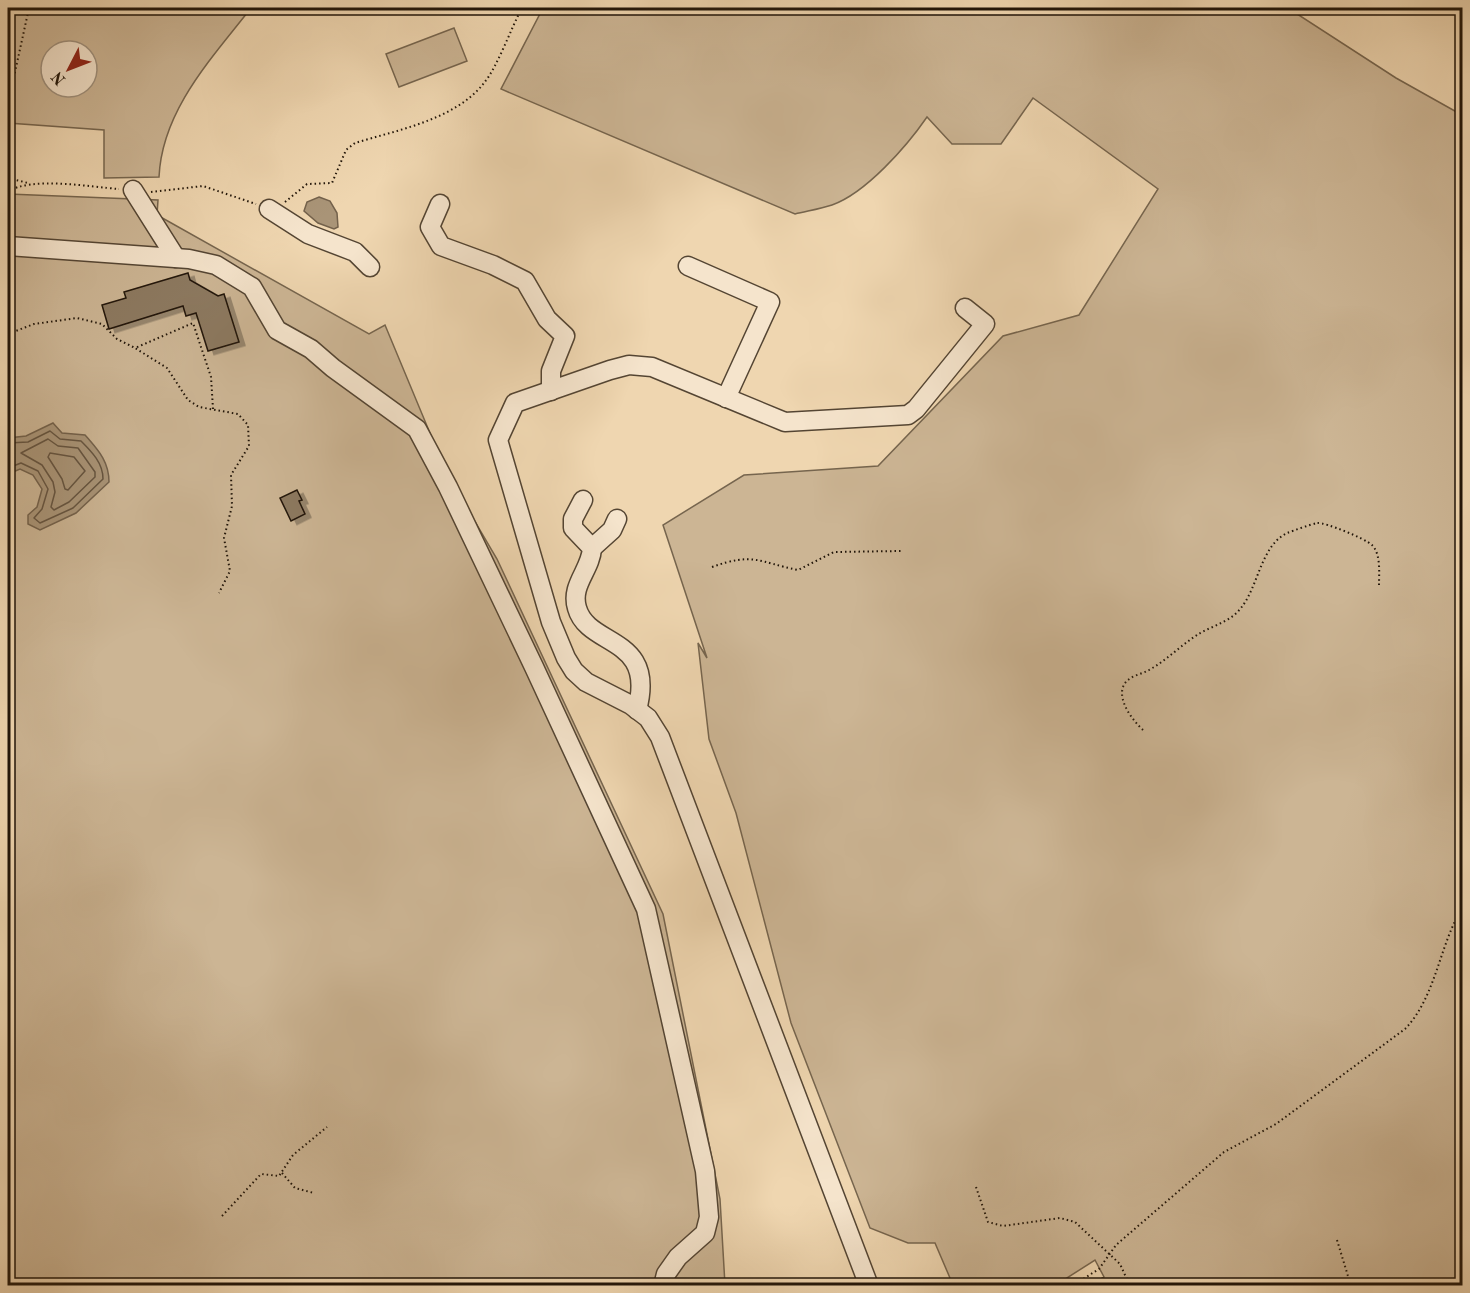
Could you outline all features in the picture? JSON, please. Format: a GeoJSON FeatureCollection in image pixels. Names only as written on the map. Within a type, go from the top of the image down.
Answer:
{"type":"FeatureCollection","features":[{"type":"Feature","properties":{"kind":"lane"},"geometry":{"type":"LineString","coordinates":[[133,190],[176,258]]}},
{"type":"Feature","properties":{"kind":"lane"},"geometry":{"type":"LineString","coordinates":[[440,204],[430,227],[441,246],[493,265],[525,281],[547,319],[565,336],[551,371],[550,391]]}},
{"type":"Feature","properties":{"kind":"lane"},"geometry":{"type":"LineString","coordinates":[[268,209],[308,234],[354,252],[370,267]]}},
{"type":"Feature","properties":{"kind":"lane"},"geometry":{"type":"LineString","coordinates":[[8,246],[176,258],[216,265],[252,287],[278,330],[311,349],[333,368],[417,429],[448,487],[534,667],[646,909],[705,1172],[708,1226],[701,1239],[671,1266],[663,1286]]}},
{"type":"Feature","properties":{"kind":"lane"},"geometry":{"type":"LineString","coordinates":[[688,266],[770,302],[726,398]]}},
{"type":"Feature","properties":{"kind":"lane"},"geometry":{"type":"LineString","coordinates":[[869,1286],[660,737],[648,718],[586,682],[574,671],[566,658],[551,622],[498,440],[515,403],[629,365],[652,367],[785,422],[908,415],[985,324],[965,308]]}},
{"type":"Feature","properties":{"kind":"lane"},"geometry":{"type":"LineString","coordinates":[[583,500],[573,519],[573,528],[592,548]]}},
{"type":"Feature","properties":{"kind":"lane"},"geometry":{"type":"LineString","coordinates":[[617,519],[612,530],[592,548],[591,559],[576,588],[577,611],[587,624],[627,651],[640,681],[641,695],[637,710]]}},
{"type":"Feature","properties":{"kind":"path"},"geometry":{"type":"LineString","coordinates":[[8,104],[29,8]]}},
{"type":"Feature","properties":{"kind":"path"},"geometry":{"type":"LineString","coordinates":[[8,192],[16,186],[32,184],[154,192],[203,186],[268,209],[278,207],[307,184],[332,183],[345,150],[355,143],[426,121],[461,103],[485,83],[522,8]]}},
{"type":"Feature","properties":{"kind":"path"},"geometry":{"type":"LineString","coordinates":[[8,178],[32,184]]}},
{"type":"Feature","properties":{"kind":"path"},"geometry":{"type":"LineString","coordinates":[[8,334],[34,324],[77,318],[102,324],[117,339],[167,368],[188,400],[199,407],[238,414],[250,433],[249,446],[231,475],[232,506],[224,538],[230,571],[219,593]]}},
{"type":"Feature","properties":{"kind":"path"},"geometry":{"type":"LineString","coordinates":[[135,348],[193,323],[211,377],[213,409]]}},
{"type":"Feature","properties":{"kind":"path"},"geometry":{"type":"LineString","coordinates":[[1143,730],[1135,723],[1124,700],[1122,689],[1127,680],[1147,672],[1171,657],[1198,634],[1234,615],[1248,598],[1274,546],[1287,533],[1319,523],[1359,537],[1372,545],[1378,558],[1379,585]]}},
{"type":"Feature","properties":{"kind":"path"},"geometry":{"type":"LineString","coordinates":[[712,567],[734,559],[754,558],[798,570],[834,552],[902,551]]}},
{"type":"Feature","properties":{"kind":"path"},"geometry":{"type":"LineString","coordinates":[[1072,1286],[1099,1269],[1116,1245],[1224,1152],[1276,1124],[1405,1029],[1415,1018],[1435,975],[1443,945],[1462,908]]}},
{"type":"Feature","properties":{"kind":"path"},"geometry":{"type":"LineString","coordinates":[[222,1216],[261,1174],[279,1176],[293,1155],[327,1127]]}},
{"type":"Feature","properties":{"kind":"path"},"geometry":{"type":"LineString","coordinates":[[282,1173],[295,1188],[314,1193]]}},
{"type":"Feature","properties":{"kind":"path"},"geometry":{"type":"LineString","coordinates":[[976,1187],[988,1222],[1003,1226],[1060,1218],[1075,1222],[1120,1264],[1130,1286]]}},
{"type":"Feature","properties":{"kind":"path"},"geometry":{"type":"LineString","coordinates":[[1337,1240],[1351,1286]]}},
{"type":"Feature","properties":{"kind":"shaded area"},"geometry":{"type":"Polygon","coordinates":[[[8,8],[251,8],[206,66],[179,107],[162,153],[159,177],[104,178],[104,130],[8,123],[8,8]]]}},
{"type":"Feature","properties":{"kind":"shaded area"},"geometry":{"type":"Polygon","coordinates":[[[543,8],[1288,8],[1396,78],[1462,115],[1462,1285],[1090,1285],[1104,1277],[1095,1260],[1056,1285],[953,1285],[935,1243],[908,1243],[870,1228],[791,1023],[736,813],[709,739],[698,643],[707,658],[663,525],[744,475],[878,466],[1003,336],[1079,315],[1158,189],[1033,98],[1001,144],[952,144],[927,117],[872,180],[845,199],[832,205],[795,214],[501,89],[543,8]]]}},
{"type":"Feature","properties":{"kind":"shaded area"},"geometry":{"type":"Polygon","coordinates":[[[454,28],[467,61],[399,87],[386,54],[454,28]]]}},
{"type":"Feature","properties":{"kind":"shaded area"},"geometry":{"type":"Polygon","coordinates":[[[8,194],[158,200],[157,215],[369,334],[385,325],[447,474],[497,559],[663,914],[720,1199],[725,1285],[8,1285],[8,194]]]}},
{"type":"Feature","properties":{"kind":"water"},"geometry":{"type":"Polygon","coordinates":[[[319,197],[330,201],[337,213],[338,227],[334,229],[318,223],[304,211],[307,202],[319,197]]]}},
{"type":"Feature","properties":{"kind":"water"},"geometry":{"type":"Polygon","coordinates":[[[53,423],[62,433],[85,435],[105,462],[109,482],[76,513],[40,530],[28,524],[28,515],[37,507],[42,489],[33,475],[20,469],[8,474],[8,438],[26,436],[53,423]]]}},
{"type":"Feature","properties":{"kind":"building"},"geometry":{"type":"Polygon","coordinates":[[[188,273],[190,280],[218,296],[224,294],[239,342],[208,351],[196,313],[186,316],[183,306],[109,329],[102,305],[126,298],[124,292],[188,273]]]}},
{"type":"Feature","properties":{"kind":"building"},"geometry":{"type":"Polygon","coordinates":[[[297,490],[305,514],[291,521],[280,498],[297,490]]]}}]}
